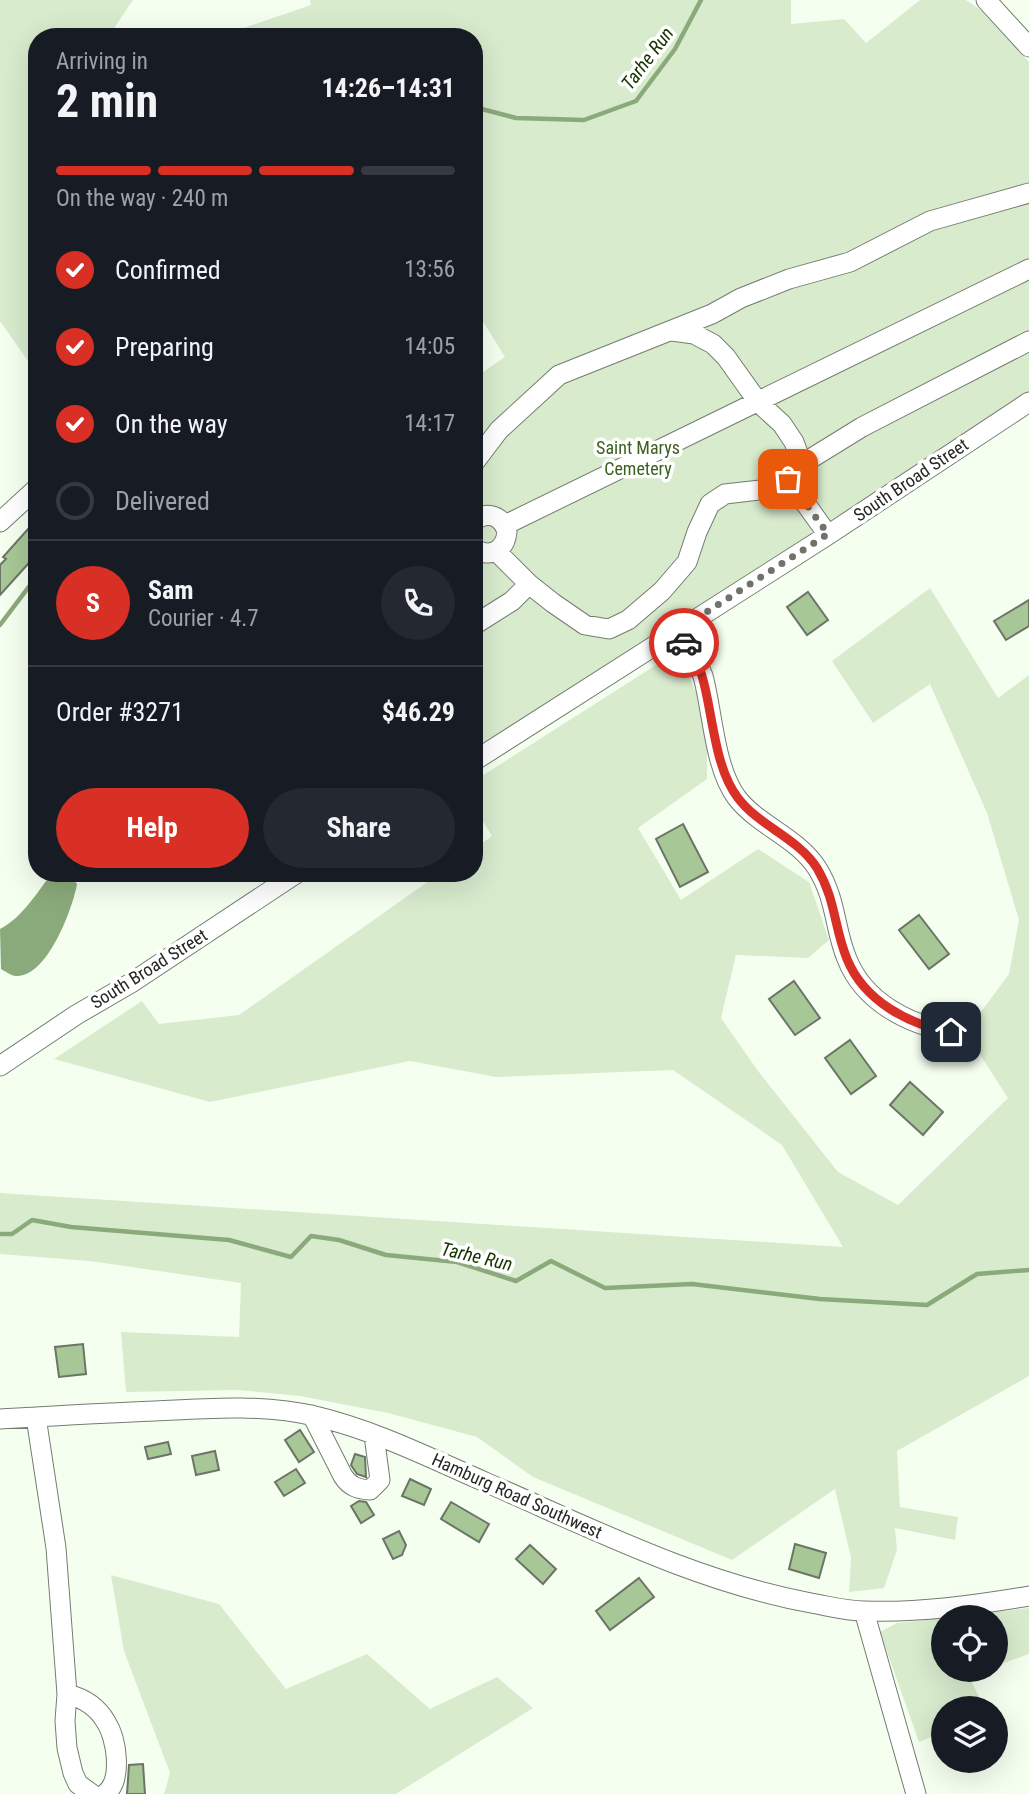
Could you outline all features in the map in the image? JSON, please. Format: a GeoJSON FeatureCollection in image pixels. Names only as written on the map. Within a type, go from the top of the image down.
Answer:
{"type":"FeatureCollection","features":[{"type":"Feature","properties":{"kind":"street"},"geometry":{"type":"LineString","coordinates":[[986,0],[1029,47]]}},
{"type":"Feature","properties":{"kind":"street"},"geometry":{"type":"LineString","coordinates":[[483,451],[499,430],[559,375],[712,314],[741,298],[789,279],[850,262],[930,221],[1029,193]]}},
{"type":"Feature","properties":{"kind":"street"},"geometry":{"type":"LineString","coordinates":[[505,525],[1029,269]]}},
{"type":"Feature","properties":{"kind":"street"},"geometry":{"type":"LineString","coordinates":[[712,314],[713,344]]}},
{"type":"Feature","properties":{"kind":"street"},"geometry":{"type":"LineString","coordinates":[[671,331],[694,334],[713,344],[726,357],[758,402],[782,424],[794,442],[795,471],[828,534]]}},
{"type":"Feature","properties":{"kind":"street"},"geometry":{"type":"LineString","coordinates":[[483,553],[497,552],[529,584],[585,625],[609,629],[628,620],[662,591],[687,562],[710,504],[725,494],[768,489],[862,427],[1029,341]]}},
{"type":"Feature","properties":{"kind":"street","name":"South Broad Street"},"geometry":{"type":"LineString","coordinates":[[483,755],[1029,402]]}},
{"type":"Feature","properties":{"kind":"street"},"geometry":{"type":"LineString","coordinates":[[483,437],[499,430]]}},
{"type":"Feature","properties":{"kind":"street"},"geometry":{"type":"LineString","coordinates":[[0,522],[28,496]]}},
{"type":"Feature","properties":{"kind":"street"},"geometry":{"type":"LineString","coordinates":[[483,516],[494,516],[505,525],[506,540],[497,552]]}},
{"type":"Feature","properties":{"kind":"street"},"geometry":{"type":"LineString","coordinates":[[483,619],[512,601],[529,584]]}},
{"type":"Feature","properties":{"kind":"street"},"geometry":{"type":"LineString","coordinates":[[677,631],[697,662],[702,676],[728,781],[738,798],[753,814],[815,865],[832,901],[847,959],[856,975],[867,990],[896,1014],[932,1029],[951,1032]]}},
{"type":"Feature","properties":{"kind":"street","name":"South Broad Street"},"geometry":{"type":"LineString","coordinates":[[0,1066],[283,882]]}},
{"type":"Feature","properties":{"kind":"street","name":"Hamburg Road Southwest"},"geometry":{"type":"LineString","coordinates":[[0,1419],[234,1408],[312,1415],[374,1435],[689,1568],[784,1598],[864,1611],[936,1609],[1029,1596]]}},
{"type":"Feature","properties":{"kind":"street"},"geometry":{"type":"LineString","coordinates":[[312,1415],[343,1476],[358,1489],[370,1490],[380,1480],[374,1435]]}},
{"type":"Feature","properties":{"kind":"street"},"geometry":{"type":"LineString","coordinates":[[36,1417],[56,1548],[69,1760],[78,1784],[92,1794]]}},
{"type":"Feature","properties":{"kind":"street"},"geometry":{"type":"LineString","coordinates":[[864,1611],[916,1794]]}},
{"type":"Feature","properties":{"kind":"street"},"geometry":{"type":"LineString","coordinates":[[67,1694],[84,1698],[106,1722],[115,1756],[115,1780],[112,1788],[105,1794]]}},
{"type":"Feature","properties":{"kind":"green space"},"geometry":{"type":"Polygon","coordinates":[[[0,0],[133,0],[114,28],[28,28],[28,361],[0,321],[0,0]]]}},
{"type":"Feature","properties":{"kind":"green space","name":"Saint Marys Cemetery"},"geometry":{"type":"Polygon","coordinates":[[[310,0],[791,0],[791,24],[844,19],[866,43],[920,0],[966,0],[1022,38],[1013,44],[1029,62],[1029,395],[483,744],[483,372],[505,357],[483,322],[483,28],[243,28],[311,5],[310,0]]]}},
{"type":"Feature","properties":{"kind":"green space"},"geometry":{"type":"Polygon","coordinates":[[[930,588],[998,698],[1029,675],[1029,1376],[897,1451],[900,1507],[958,1517],[955,1540],[895,1528],[897,1550],[884,1588],[849,1592],[851,1558],[835,1489],[732,1560],[533,1477],[477,1437],[388,1413],[300,1396],[237,1390],[126,1392],[121,1332],[239,1337],[241,1283],[90,1261],[0,1254],[0,1193],[843,1247],[782,1145],[673,1070],[496,1077],[410,1061],[210,1102],[54,1059],[142,1001],[159,1024],[239,1015],[427,882],[483,882],[483,842],[492,836],[483,822],[483,775],[678,651],[703,708],[707,779],[638,828],[681,900],[758,849],[809,882],[829,940],[808,958],[736,955],[721,1018],[758,1071],[838,1172],[898,1205],[1008,1098],[968,1036],[978,1016],[1009,974],[1019,920],[987,813],[930,684],[873,723],[832,661],[930,588]]]}},
{"type":"Feature","properties":{"kind":"green space"},"geometry":{"type":"Polygon","coordinates":[[[111,1575],[219,1604],[286,1689],[367,1654],[430,1709],[497,1677],[533,1708],[396,1794],[164,1794],[170,1773],[124,1651],[111,1575]]]}},
{"type":"Feature","properties":{"kind":"green space"},"geometry":{"type":"Polygon","coordinates":[[[1029,1608],[1029,1654],[1008,1662],[1008,1610],[1029,1608]]]}},
{"type":"Feature","properties":{"kind":"green space"},"geometry":{"type":"Polygon","coordinates":[[[931,1619],[931,1682],[972,1682],[979,1696],[931,1696],[931,1737],[919,1742],[880,1632],[897,1623],[931,1619]]]}},
{"type":"Feature","properties":{"kind":"shaded area"},"geometry":{"type":"Polygon","coordinates":[[[45,882],[77,884],[64,924],[48,954],[27,974],[16,976],[1,969],[0,929],[21,913],[45,882]]]}},
{"type":"Feature","properties":{"kind":"building"},"geometry":{"type":"Polygon","coordinates":[[[28,529],[28,564],[0,595],[0,565],[6,559],[3,557],[28,529]]]}},
{"type":"Feature","properties":{"kind":"building"},"geometry":{"type":"Polygon","coordinates":[[[808,592],[828,620],[807,635],[787,607],[808,592]]]}},
{"type":"Feature","properties":{"kind":"building"},"geometry":{"type":"Polygon","coordinates":[[[1029,600],[1029,626],[1006,640],[994,621],[1029,600]]]}},
{"type":"Feature","properties":{"kind":"building"},"geometry":{"type":"Polygon","coordinates":[[[683,824],[708,872],[680,887],[656,839],[683,824]]]}},
{"type":"Feature","properties":{"kind":"building"},"geometry":{"type":"Polygon","coordinates":[[[919,915],[949,954],[929,969],[899,930],[919,915]]]}},
{"type":"Feature","properties":{"kind":"building"},"geometry":{"type":"Polygon","coordinates":[[[794,981],[820,1018],[795,1035],[769,999],[794,981]]]}},
{"type":"Feature","properties":{"kind":"building"},"geometry":{"type":"Polygon","coordinates":[[[850,1040],[876,1076],[851,1094],[825,1058],[850,1040]]]}},
{"type":"Feature","properties":{"kind":"building"},"geometry":{"type":"Polygon","coordinates":[[[910,1082],[943,1112],[923,1135],[890,1105],[910,1082]]]}},
{"type":"Feature","properties":{"kind":"building"},"geometry":{"type":"Polygon","coordinates":[[[83,1344],[86,1374],[59,1377],[55,1347],[83,1344]]]}},
{"type":"Feature","properties":{"kind":"building"},"geometry":{"type":"Polygon","coordinates":[[[300,1430],[314,1452],[299,1462],[285,1440],[300,1430]]]}},
{"type":"Feature","properties":{"kind":"building"},"geometry":{"type":"Polygon","coordinates":[[[168,1442],[171,1454],[148,1459],[145,1447],[168,1442]]]}},
{"type":"Feature","properties":{"kind":"building"},"geometry":{"type":"Polygon","coordinates":[[[215,1451],[219,1470],[196,1475],[192,1456],[215,1451]]]}},
{"type":"Feature","properties":{"kind":"building"},"geometry":{"type":"Polygon","coordinates":[[[355,1454],[365,1457],[366,1477],[357,1474],[351,1465],[355,1454]]]}},
{"type":"Feature","properties":{"kind":"building"},"geometry":{"type":"Polygon","coordinates":[[[296,1469],[305,1483],[284,1496],[275,1482],[296,1469]]]}},
{"type":"Feature","properties":{"kind":"building"},"geometry":{"type":"Polygon","coordinates":[[[410,1479],[431,1489],[424,1505],[402,1496],[410,1479]]]}},
{"type":"Feature","properties":{"kind":"building"},"geometry":{"type":"Polygon","coordinates":[[[359,1501],[366,1502],[374,1515],[361,1523],[351,1506],[359,1501]]]}},
{"type":"Feature","properties":{"kind":"building"},"geometry":{"type":"Polygon","coordinates":[[[451,1502],[489,1524],[479,1542],[441,1519],[451,1502]]]}},
{"type":"Feature","properties":{"kind":"building"},"geometry":{"type":"Polygon","coordinates":[[[399,1531],[406,1545],[402,1555],[393,1559],[383,1539],[399,1531]]]}},
{"type":"Feature","properties":{"kind":"building"},"geometry":{"type":"Polygon","coordinates":[[[795,1544],[826,1553],[819,1578],[789,1569],[795,1544]]]}},
{"type":"Feature","properties":{"kind":"building"},"geometry":{"type":"Polygon","coordinates":[[[530,1545],[556,1569],[543,1584],[516,1559],[530,1545]]]}},
{"type":"Feature","properties":{"kind":"building"},"geometry":{"type":"Polygon","coordinates":[[[639,1578],[654,1597],[610,1630],[596,1611],[639,1578]]]}},
{"type":"Feature","properties":{"kind":"building"},"geometry":{"type":"Polygon","coordinates":[[[143,1764],[145,1794],[127,1794],[129,1765],[143,1764]]]}},
{"type":"Feature","properties":{"kind":"waterway","name":"Tarhe Run"},"geometry":{"type":"LineString","coordinates":[[483,109],[516,118],[584,120],[636,101],[675,49],[701,0]]}},
{"type":"Feature","properties":{"kind":"waterway","name":"Tarhe Run"},"geometry":{"type":"LineString","coordinates":[[0,625],[28,588]]}},
{"type":"Feature","properties":{"kind":"waterway","name":"Tarhe Run"},"geometry":{"type":"LineString","coordinates":[[0,1234],[12,1234],[32,1220],[71,1227],[229,1240],[291,1257],[311,1236],[339,1240],[386,1255],[457,1262],[516,1281],[551,1261],[605,1288],[692,1284],[820,1299],[927,1305],[977,1274],[1029,1270]]}},
{"type":"Feature","properties":{"kind":"way so far"},"geometry":{"type":"LineString","coordinates":[[684,643],[677,631],[828,534],[788,479]]}},
{"type":"Feature","properties":{"kind":"route"},"geometry":{"type":"LineString","coordinates":[[684,643],[697,662],[702,676],[723,770],[728,781],[738,798],[753,814],[815,865],[832,901],[847,959],[856,975],[867,990],[896,1014],[932,1029],[951,1032]]}}]}
